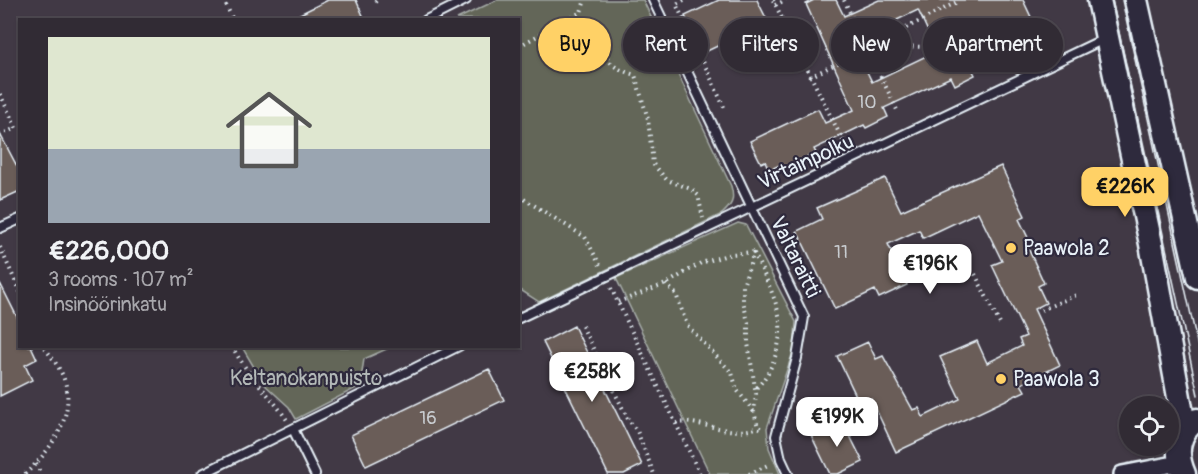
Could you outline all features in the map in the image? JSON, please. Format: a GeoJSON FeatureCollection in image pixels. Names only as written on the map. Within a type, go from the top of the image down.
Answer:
{"type":"FeatureCollection","features":[{"type":"Feature","properties":{"kind":"main road"},"geometry":{"type":"LineString","coordinates":[[1099,0],[1192,425],[1178,451],[1182,468]]}},
{"type":"Feature","properties":{"kind":"main road"},"geometry":{"type":"LineString","coordinates":[[1136,0],[1198,277]]}},
{"type":"Feature","properties":{"kind":"street"},"geometry":{"type":"LineString","coordinates":[[1122,474],[1182,468]]}},
{"type":"Feature","properties":{"kind":"lane"},"geometry":{"type":"LineString","coordinates":[[430,18],[466,0]]}},
{"type":"Feature","properties":{"kind":"lane","name":"Valtaraitti"},"geometry":{"type":"LineString","coordinates":[[653,0],[661,18]]}},
{"type":"Feature","properties":{"kind":"lane","name":"Virtainpolku"},"geometry":{"type":"LineString","coordinates":[[520,318],[1107,37]]}},
{"type":"Feature","properties":{"kind":"lane","name":"Valtaraitti"},"geometry":{"type":"LineString","coordinates":[[687,72],[804,316],[776,436],[781,459],[788,474]]}},
{"type":"Feature","properties":{"kind":"lane"},"geometry":{"type":"LineString","coordinates":[[0,228],[18,220]]}},
{"type":"Feature","properties":{"kind":"lane"},"geometry":{"type":"LineString","coordinates":[[202,474],[455,348]]}},
{"type":"Feature","properties":{"kind":"lane"},"geometry":{"type":"LineString","coordinates":[[293,429],[315,474]]}},
{"type":"Feature","properties":{"kind":"path"},"geometry":{"type":"LineString","coordinates":[[520,45],[574,17],[581,12],[585,0]]}},
{"type":"Feature","properties":{"kind":"path"},"geometry":{"type":"LineString","coordinates":[[683,18],[676,4],[684,0]]}},
{"type":"Feature","properties":{"kind":"path"},"geometry":{"type":"LineString","coordinates":[[773,0],[852,160]]}},
{"type":"Feature","properties":{"kind":"path"},"geometry":{"type":"LineString","coordinates":[[776,5],[786,0]]}},
{"type":"Feature","properties":{"kind":"path"},"geometry":{"type":"LineString","coordinates":[[844,0],[853,18]]}},
{"type":"Feature","properties":{"kind":"path"},"geometry":{"type":"LineString","coordinates":[[911,25],[959,1]]}},
{"type":"Feature","properties":{"kind":"path"},"geometry":{"type":"LineString","coordinates":[[226,5],[232,18]]}},
{"type":"Feature","properties":{"kind":"path"},"geometry":{"type":"LineString","coordinates":[[574,17],[596,32],[609,63],[635,75],[648,119],[653,164],[667,180],[691,189],[698,195],[707,229]]}},
{"type":"Feature","properties":{"kind":"path"},"geometry":{"type":"LineString","coordinates":[[810,77],[831,66]]}},
{"type":"Feature","properties":{"kind":"path"},"geometry":{"type":"LineString","coordinates":[[708,72],[724,107]]}},
{"type":"Feature","properties":{"kind":"path"},"geometry":{"type":"LineString","coordinates":[[880,72],[898,112]]}},
{"type":"Feature","properties":{"kind":"path"},"geometry":{"type":"LineString","coordinates":[[0,94],[18,132]]}},
{"type":"Feature","properties":{"kind":"path"},"geometry":{"type":"LineString","coordinates":[[0,135],[16,128]]}},
{"type":"Feature","properties":{"kind":"path"},"geometry":{"type":"LineString","coordinates":[[520,197],[585,237],[700,474]]}},
{"type":"Feature","properties":{"kind":"path"},"geometry":{"type":"LineString","coordinates":[[618,302],[666,284],[701,263],[731,254],[754,252],[770,245]]}},
{"type":"Feature","properties":{"kind":"path"},"geometry":{"type":"LineString","coordinates":[[0,247],[18,288]]}},
{"type":"Feature","properties":{"kind":"path"},"geometry":{"type":"LineString","coordinates":[[754,252],[742,286],[756,389],[754,412],[758,428]]}},
{"type":"Feature","properties":{"kind":"path"},"geometry":{"type":"LineString","coordinates":[[754,252],[780,318],[775,361],[766,380],[756,389]]}},
{"type":"Feature","properties":{"kind":"path"},"geometry":{"type":"LineString","coordinates":[[975,274],[1001,326]]}},
{"type":"Feature","properties":{"kind":"path"},"geometry":{"type":"LineString","coordinates":[[666,284],[676,294],[687,325],[732,373],[737,390],[754,412]]}},
{"type":"Feature","properties":{"kind":"path"},"geometry":{"type":"LineString","coordinates":[[1041,310],[1079,294]]}},
{"type":"Feature","properties":{"kind":"path"},"geometry":{"type":"LineString","coordinates":[[582,326],[628,419],[637,431],[654,474]]}},
{"type":"Feature","properties":{"kind":"path"},"geometry":{"type":"LineString","coordinates":[[26,474],[36,464],[65,421],[69,395],[64,376],[45,348]]}},
{"type":"Feature","properties":{"kind":"path"},"geometry":{"type":"LineString","coordinates":[[233,348],[251,377],[277,405],[293,429]]}},
{"type":"Feature","properties":{"kind":"path"},"geometry":{"type":"LineString","coordinates":[[676,423],[691,421],[748,432],[758,428],[776,436]]}},
{"type":"Feature","properties":{"kind":"path"},"geometry":{"type":"LineString","coordinates":[[749,474],[781,459]]}},
{"type":"Feature","properties":{"kind":"path"},"geometry":{"type":"LineString","coordinates":[[36,464],[41,474]]}},
{"type":"Feature","properties":{"kind":"green space"},"geometry":{"type":"Polygon","coordinates":[[[497,0],[643,0],[652,18],[623,18],[623,72],[677,72],[731,186],[733,195],[732,202],[722,214],[539,302],[520,290],[520,18],[459,18],[497,0]]]}},
{"type":"Feature","properties":{"kind":"green space"},"geometry":{"type":"Polygon","coordinates":[[[738,223],[746,225],[796,322],[794,349],[767,428],[769,448],[780,474],[710,474],[616,278],[738,223]]]}},
{"type":"Feature","properties":{"kind":"green space","name":"Keltanokanpuisto"},"geometry":{"type":"Polygon","coordinates":[[[243,348],[389,348],[364,359],[360,386],[296,419],[289,407],[264,384],[243,348]]]}},
{"type":"Feature","properties":{"kind":"building"},"geometry":{"type":"Polygon","coordinates":[[[328,0],[356,0],[364,18],[292,18],[328,0]]]}},
{"type":"Feature","properties":{"kind":"building"},"geometry":{"type":"Polygon","coordinates":[[[719,0],[757,0],[766,18],[720,18],[720,45],[708,51],[708,18],[686,18],[685,16],[719,0]]]}},
{"type":"Feature","properties":{"kind":"building"},"geometry":{"type":"Polygon","coordinates":[[[814,0],[836,0],[844,16],[879,0],[1023,0],[1031,18],[923,18],[923,21],[918,10],[901,18],[831,18],[831,59],[819,33],[819,18],[812,18],[806,4],[814,0]]]}},
{"type":"Feature","properties":{"kind":"building"},"geometry":{"type":"Polygon","coordinates":[[[923,58],[923,72],[974,72],[975,75],[955,85],[951,77],[884,108],[888,117],[866,128],[864,125],[814,149],[816,153],[782,169],[780,165],[769,170],[765,161],[761,163],[750,141],[818,109],[825,123],[854,110],[837,72],[867,72],[872,82],[893,72],[911,72],[911,63],[923,58]]]}},
{"type":"Feature","properties":{"kind":"building"},"geometry":{"type":"Polygon","coordinates":[[[0,134],[18,168],[18,192],[0,200],[0,134]]]}},
{"type":"Feature","properties":{"kind":"building"},"geometry":{"type":"Polygon","coordinates":[[[1001,166],[1025,216],[1019,219],[1032,246],[1028,248],[1044,283],[1038,286],[1046,303],[1034,309],[1060,365],[1021,384],[1025,391],[896,452],[871,399],[860,404],[837,356],[868,342],[876,359],[883,356],[913,410],[919,408],[923,417],[960,399],[940,357],[977,341],[987,363],[1022,346],[1019,339],[1026,336],[992,265],[1002,261],[978,212],[923,238],[919,230],[888,244],[907,285],[879,298],[875,290],[835,309],[797,231],[822,219],[817,208],[885,178],[901,211],[1001,166]]]}},
{"type":"Feature","properties":{"kind":"building"},"geometry":{"type":"Polygon","coordinates":[[[0,283],[18,319],[18,348],[32,348],[37,359],[25,365],[32,380],[0,396],[0,283]]]}},
{"type":"Feature","properties":{"kind":"building"},"geometry":{"type":"Polygon","coordinates":[[[574,326],[642,465],[624,474],[608,474],[543,342],[574,326]]]}},
{"type":"Feature","properties":{"kind":"building"},"geometry":{"type":"Polygon","coordinates":[[[489,369],[504,400],[366,466],[351,435],[489,369]]]}},
{"type":"Feature","properties":{"kind":"building"},"geometry":{"type":"Polygon","coordinates":[[[842,420],[863,462],[838,474],[830,474],[811,435],[842,420]]]}},
{"type":"Feature","properties":{"kind":"tram line"},"geometry":{"type":"LineString","coordinates":[[1112,0],[1198,395]]}},
{"type":"Feature","properties":{"kind":"tram line"},"geometry":{"type":"LineString","coordinates":[[1122,0],[1198,347]]}},
{"type":"Feature","properties":{"kind":"place","name":"Paawola 2"},"geometry":{"type":"Point","coordinates":[1011,248]}},
{"type":"Feature","properties":{"kind":"place","name":"Paawola 3"},"geometry":{"type":"Point","coordinates":[1001,379]}}]}
